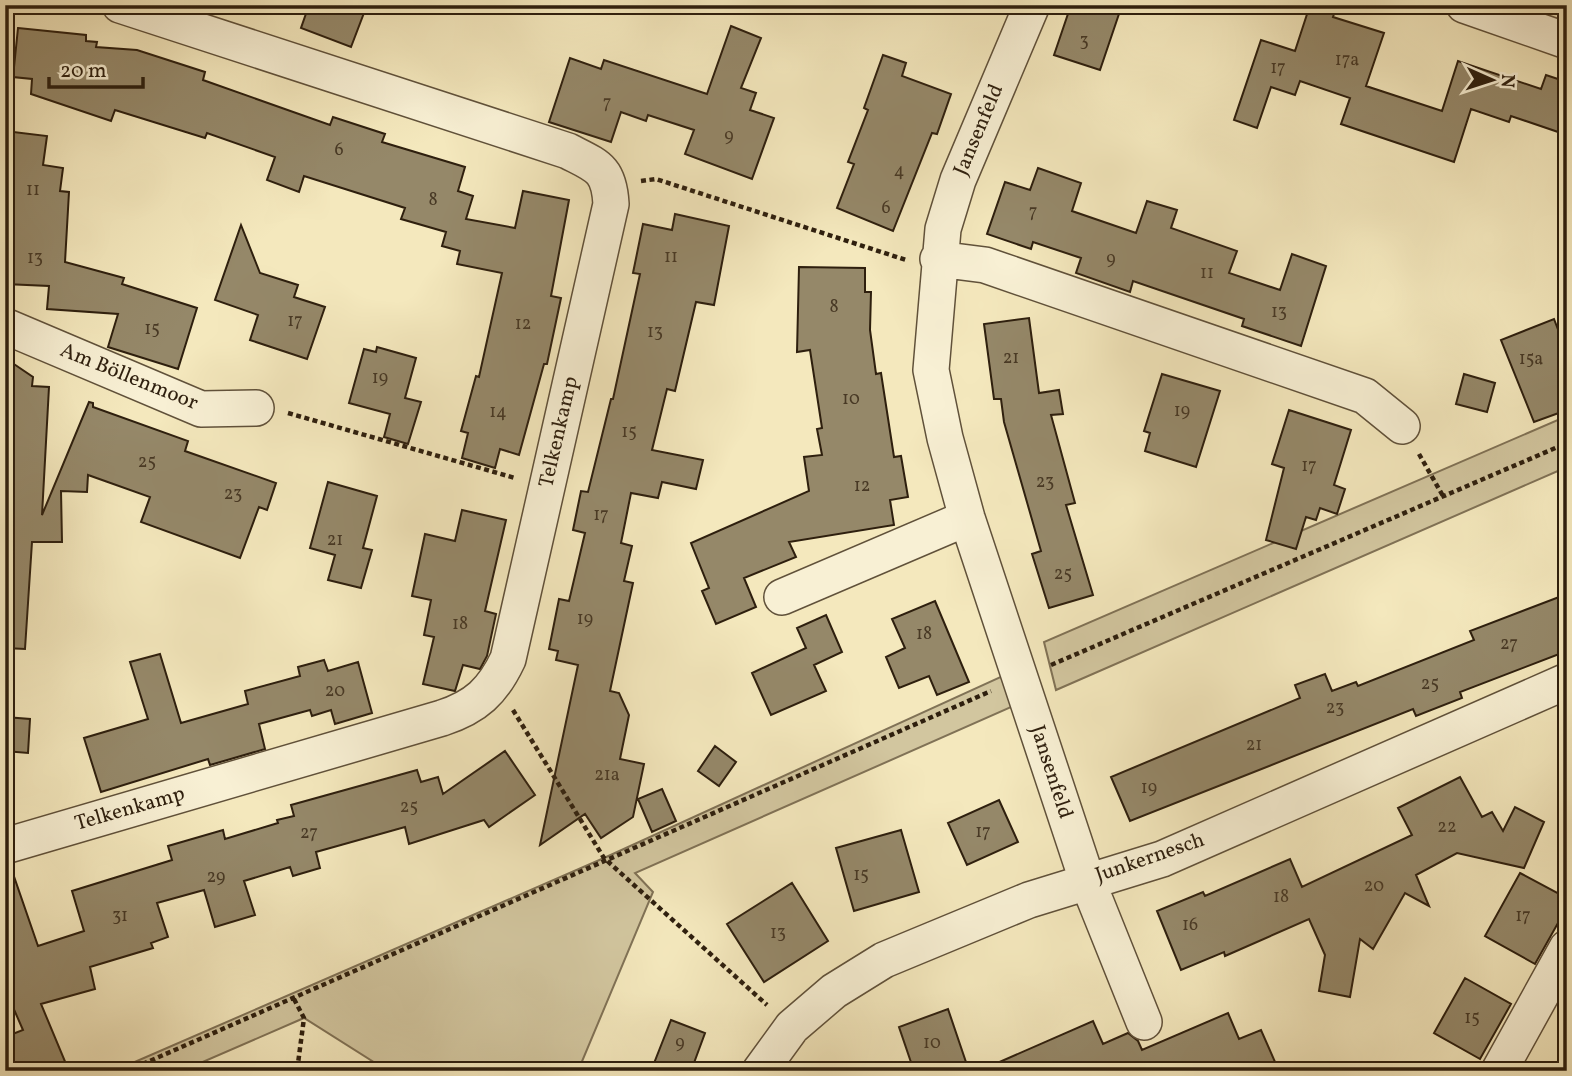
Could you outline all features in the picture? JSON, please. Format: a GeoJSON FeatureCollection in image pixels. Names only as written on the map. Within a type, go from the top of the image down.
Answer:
{"type":"FeatureCollection","features":[{"type":"Feature","properties":{"kind":"street"},"geometry":{"type":"LineString","coordinates":[[120,5],[568,150],[602,170],[610,184]]}},
{"type":"Feature","properties":{"kind":"street","name":"Jansenfeld"},"geometry":{"type":"LineString","coordinates":[[1032,5],[958,180],[943,229],[930,370],[967,519],[1087,880],[1144,1022]]}},
{"type":"Feature","properties":{"kind":"street"},"geometry":{"type":"LineString","coordinates":[[1464,5],[1567,41]]}},
{"type":"Feature","properties":{"kind":"street","name":"Telkenkamp"},"geometry":{"type":"LineString","coordinates":[[5,846],[459,712],[481,700],[496,683],[508,659],[611,204],[610,184]]}},
{"type":"Feature","properties":{"kind":"street"},"geometry":{"type":"LineString","coordinates":[[938,264],[985,265],[1365,396],[1402,426]]}},
{"type":"Feature","properties":{"kind":"street","name":"Am Böllenmoor"},"geometry":{"type":"LineString","coordinates":[[5,326],[201,409],[256,408]]}},
{"type":"Feature","properties":{"kind":"street"},"geometry":{"type":"LineString","coordinates":[[782,597],[967,519]]}},
{"type":"Feature","properties":{"kind":"street","name":"Junkernesch"},"geometry":{"type":"LineString","coordinates":[[760,1071],[792,1027],[834,991],[884,960],[1029,900],[1162,859],[1567,681]]}},
{"type":"Feature","properties":{"kind":"street"},"geometry":{"type":"LineString","coordinates":[[1499,1071],[1567,948]]}},
{"type":"Feature","properties":{"kind":"path"},"geometry":{"type":"LineString","coordinates":[[610,184],[656,179],[938,264]]}},
{"type":"Feature","properties":{"kind":"path"},"geometry":{"type":"LineString","coordinates":[[256,408],[294,414],[547,488]]}},
{"type":"Feature","properties":{"kind":"path"},"geometry":{"type":"LineString","coordinates":[[1402,426],[1443,496]]}},
{"type":"Feature","properties":{"kind":"path"},"geometry":{"type":"LineString","coordinates":[[127,1071],[607,859],[1567,443]]}},
{"type":"Feature","properties":{"kind":"path"},"geometry":{"type":"LineString","coordinates":[[496,683],[607,859],[649,902],[792,1027]]}},
{"type":"Feature","properties":{"kind":"path"},"geometry":{"type":"LineString","coordinates":[[294,999],[304,1018],[297,1071]]}},
{"type":"Feature","properties":{"kind":"shaded area"},"geometry":{"type":"Polygon","coordinates":[[[1567,416],[1567,467],[1056,690],[1044,642],[1567,416]]]}},
{"type":"Feature","properties":{"kind":"shaded area"},"geometry":{"type":"Polygon","coordinates":[[[1007,674],[1018,704],[635,873],[653,892],[578,1071],[388,1071],[304,1018],[182,1071],[114,1071],[604,858],[1007,674]]]}},
{"type":"Feature","properties":{"kind":"building"},"geometry":{"type":"Polygon","coordinates":[[[309,5],[367,5],[351,47],[301,28],[309,5]]]}},
{"type":"Feature","properties":{"kind":"building"},"geometry":{"type":"Polygon","coordinates":[[[1071,5],[1122,5],[1100,70],[1054,55],[1071,5]]]}},
{"type":"Feature","properties":{"kind":"building"},"geometry":{"type":"Polygon","coordinates":[[[1310,5],[1337,5],[1333,17],[1384,33],[1366,86],[1442,111],[1458,61],[1541,89],[1546,75],[1567,82],[1567,135],[1511,116],[1509,122],[1471,109],[1454,162],[1341,124],[1350,98],[1300,81],[1295,95],[1271,87],[1257,128],[1234,120],[1261,40],[1295,51],[1310,5]]]}},
{"type":"Feature","properties":{"kind":"building"},"geometry":{"type":"Polygon","coordinates":[[[731,26],[761,38],[741,88],[756,93],[750,110],[774,118],[752,179],[685,154],[694,130],[648,115],[646,121],[621,112],[611,142],[549,122],[570,58],[601,69],[604,60],[707,94],[731,26]]]}},
{"type":"Feature","properties":{"kind":"building"},"geometry":{"type":"Polygon","coordinates":[[[18,28],[86,35],[86,41],[97,42],[96,47],[137,50],[205,72],[203,80],[330,125],[333,117],[385,134],[382,142],[465,167],[458,191],[473,196],[466,219],[515,228],[523,191],[569,200],[551,296],[561,298],[547,364],[544,364],[519,455],[500,449],[495,468],[462,458],[468,433],[461,431],[476,376],[479,377],[502,273],[457,264],[460,251],[442,246],[446,232],[401,219],[405,208],[304,176],[299,192],[267,180],[275,157],[207,133],[205,138],[115,110],[111,121],[31,94],[32,79],[13,77],[18,28]]]}},
{"type":"Feature","properties":{"kind":"building"},"geometry":{"type":"Polygon","coordinates":[[[883,55],[906,63],[902,76],[951,94],[937,134],[932,133],[893,231],[837,208],[854,164],[848,162],[868,110],[864,108],[883,55]]]}},
{"type":"Feature","properties":{"kind":"building"},"geometry":{"type":"Polygon","coordinates":[[[5,131],[47,136],[43,165],[63,168],[60,191],[69,192],[65,262],[124,278],[122,284],[197,308],[178,369],[108,347],[118,314],[47,309],[49,286],[5,284],[5,131]]]}},
{"type":"Feature","properties":{"kind":"building"},"geometry":{"type":"Polygon","coordinates":[[[1038,168],[1081,183],[1072,211],[1136,233],[1147,201],[1177,210],[1171,228],[1237,251],[1229,273],[1280,290],[1292,254],[1326,266],[1301,346],[1242,326],[1244,319],[1133,281],[1130,292],[1076,273],[1081,258],[1033,242],[1031,249],[987,234],[1005,182],[1030,190],[1038,168]]]}},
{"type":"Feature","properties":{"kind":"building"},"geometry":{"type":"Polygon","coordinates":[[[675,214],[729,226],[714,305],[696,302],[675,391],[667,389],[652,450],[703,460],[696,489],[662,482],[658,498],[631,493],[621,543],[632,546],[624,581],[633,583],[610,691],[619,693],[629,715],[620,759],[644,764],[633,817],[601,838],[585,814],[540,845],[578,665],[556,660],[558,651],[549,649],[559,599],[569,601],[585,533],[573,530],[581,491],[588,492],[613,399],[640,274],[633,273],[643,224],[672,230],[675,214]]]}},
{"type":"Feature","properties":{"kind":"building"},"geometry":{"type":"Polygon","coordinates":[[[241,225],[260,273],[298,285],[294,297],[325,307],[307,359],[250,340],[258,315],[215,300],[241,225]]]}},
{"type":"Feature","properties":{"kind":"building"},"geometry":{"type":"Polygon","coordinates":[[[799,267],[865,268],[865,292],[871,292],[870,330],[876,374],[881,373],[894,457],[901,456],[908,497],[890,500],[894,525],[789,542],[796,557],[744,578],[756,607],[716,624],[702,591],[709,588],[691,543],[809,491],[804,457],[822,455],[817,429],[822,428],[810,350],[797,352],[799,267]]]}},
{"type":"Feature","properties":{"kind":"building"},"geometry":{"type":"Polygon","coordinates":[[[1029,318],[1039,393],[1059,390],[1063,414],[1051,415],[1075,503],[1066,505],[1093,595],[1049,608],[1032,554],[1041,551],[1004,422],[1001,399],[994,399],[984,324],[1029,318]]]}},
{"type":"Feature","properties":{"kind":"building"},"geometry":{"type":"Polygon","coordinates":[[[1554,319],[1567,353],[1567,410],[1534,422],[1501,340],[1554,319]]]}},
{"type":"Feature","properties":{"kind":"building"},"geometry":{"type":"Polygon","coordinates":[[[377,347],[416,358],[405,398],[421,402],[408,444],[384,437],[390,414],[349,403],[364,349],[376,352],[377,347]]]}},
{"type":"Feature","properties":{"kind":"building"},"geometry":{"type":"Polygon","coordinates":[[[5,358],[33,377],[32,386],[49,387],[42,515],[89,402],[93,403],[93,407],[188,441],[185,451],[276,483],[267,510],[259,507],[240,558],[141,522],[150,497],[88,475],[87,492],[61,491],[62,542],[32,542],[25,649],[5,648],[5,358]]]}},
{"type":"Feature","properties":{"kind":"building"},"geometry":{"type":"Polygon","coordinates":[[[1162,374],[1220,391],[1196,467],[1145,451],[1150,433],[1144,431],[1162,374]]]}},
{"type":"Feature","properties":{"kind":"building"},"geometry":{"type":"Polygon","coordinates":[[[1464,374],[1495,383],[1487,412],[1456,404],[1464,374]]]}},
{"type":"Feature","properties":{"kind":"building"},"geometry":{"type":"Polygon","coordinates":[[[1289,410],[1351,430],[1334,485],[1345,489],[1337,514],[1320,508],[1316,520],[1306,517],[1296,549],[1266,540],[1284,468],[1272,464],[1289,410]]]}},
{"type":"Feature","properties":{"kind":"building"},"geometry":{"type":"Polygon","coordinates":[[[328,482],[377,496],[363,548],[372,550],[361,588],[328,580],[335,555],[310,548],[328,482]]]}},
{"type":"Feature","properties":{"kind":"building"},"geometry":{"type":"Polygon","coordinates":[[[462,510],[506,520],[485,611],[496,614],[487,656],[480,669],[463,665],[455,691],[423,684],[434,637],[424,635],[431,600],[412,596],[425,534],[455,541],[462,510]]]}},
{"type":"Feature","properties":{"kind":"building"},"geometry":{"type":"Polygon","coordinates":[[[1567,594],[1567,651],[1460,692],[1462,698],[1416,716],[1413,709],[1130,821],[1111,777],[1300,698],[1295,685],[1325,674],[1332,691],[1356,682],[1358,686],[1474,640],[1470,631],[1567,594]]]}},
{"type":"Feature","properties":{"kind":"building"},"geometry":{"type":"Polygon","coordinates":[[[935,601],[969,682],[937,695],[929,676],[899,688],[886,657],[905,648],[892,619],[935,601]]]}},
{"type":"Feature","properties":{"kind":"building"},"geometry":{"type":"Polygon","coordinates":[[[826,615],[842,652],[814,665],[826,691],[771,715],[752,673],[806,648],[797,628],[826,615]]]}},
{"type":"Feature","properties":{"kind":"building"},"geometry":{"type":"Polygon","coordinates":[[[160,654],[181,723],[248,704],[245,691],[300,676],[298,667],[324,660],[328,671],[358,662],[372,713],[335,724],[331,710],[312,716],[310,710],[259,724],[265,749],[210,765],[208,759],[101,792],[84,738],[148,719],[130,662],[160,654]]]}},
{"type":"Feature","properties":{"kind":"building"},"geometry":{"type":"Polygon","coordinates":[[[5,717],[30,719],[28,753],[5,751],[5,717]]]}},
{"type":"Feature","properties":{"kind":"building"},"geometry":{"type":"Polygon","coordinates":[[[715,746],[736,762],[719,786],[698,771],[715,746]]]}},
{"type":"Feature","properties":{"kind":"building"},"geometry":{"type":"Polygon","coordinates":[[[505,751],[535,795],[489,827],[484,820],[409,844],[405,827],[316,852],[320,868],[293,876],[290,867],[244,881],[255,915],[215,927],[204,890],[157,903],[168,937],[151,943],[153,948],[90,967],[95,989],[41,1004],[69,1071],[14,1071],[5,1050],[5,1037],[23,1030],[5,989],[5,866],[10,865],[38,946],[84,931],[72,891],[172,860],[168,846],[223,830],[225,839],[278,823],[277,820],[294,816],[291,805],[417,770],[421,782],[438,777],[443,794],[505,751]]]}},
{"type":"Feature","properties":{"kind":"building"},"geometry":{"type":"Polygon","coordinates":[[[1460,777],[1482,817],[1492,812],[1503,831],[1515,807],[1544,822],[1524,868],[1457,853],[1416,875],[1429,906],[1405,893],[1373,949],[1360,939],[1350,997],[1319,991],[1325,955],[1309,919],[1225,956],[1224,952],[1181,970],[1157,911],[1203,892],[1205,896],[1290,859],[1302,887],[1412,835],[1398,808],[1460,777]]]}},
{"type":"Feature","properties":{"kind":"building"},"geometry":{"type":"Polygon","coordinates":[[[662,789],[676,821],[652,832],[638,799],[662,789]]]}},
{"type":"Feature","properties":{"kind":"building"},"geometry":{"type":"Polygon","coordinates":[[[999,800],[1018,842],[967,865],[948,823],[999,800]]]}},
{"type":"Feature","properties":{"kind":"building"},"geometry":{"type":"Polygon","coordinates":[[[901,830],[919,892],[854,911],[836,848],[901,830]]]}},
{"type":"Feature","properties":{"kind":"building"},"geometry":{"type":"Polygon","coordinates":[[[1520,873],[1567,898],[1567,907],[1535,964],[1485,936],[1520,873]]]}},
{"type":"Feature","properties":{"kind":"building"},"geometry":{"type":"Polygon","coordinates":[[[792,883],[828,941],[764,982],[727,924],[792,883]]]}},
{"type":"Feature","properties":{"kind":"building"},"geometry":{"type":"Polygon","coordinates":[[[1465,978],[1511,1004],[1480,1059],[1434,1033],[1465,978]]]}},
{"type":"Feature","properties":{"kind":"building"},"geometry":{"type":"Polygon","coordinates":[[[948,1009],[969,1071],[914,1071],[899,1027],[948,1009]]]}},
{"type":"Feature","properties":{"kind":"building"},"geometry":{"type":"Polygon","coordinates":[[[1228,1013],[1239,1039],[1261,1030],[1279,1071],[979,1071],[1093,1021],[1103,1044],[1128,1033],[1138,1041],[1142,1050],[1228,1013]]]}},
{"type":"Feature","properties":{"kind":"building"},"geometry":{"type":"Polygon","coordinates":[[[671,1020],[705,1033],[691,1071],[651,1071],[671,1020]]]}}]}
